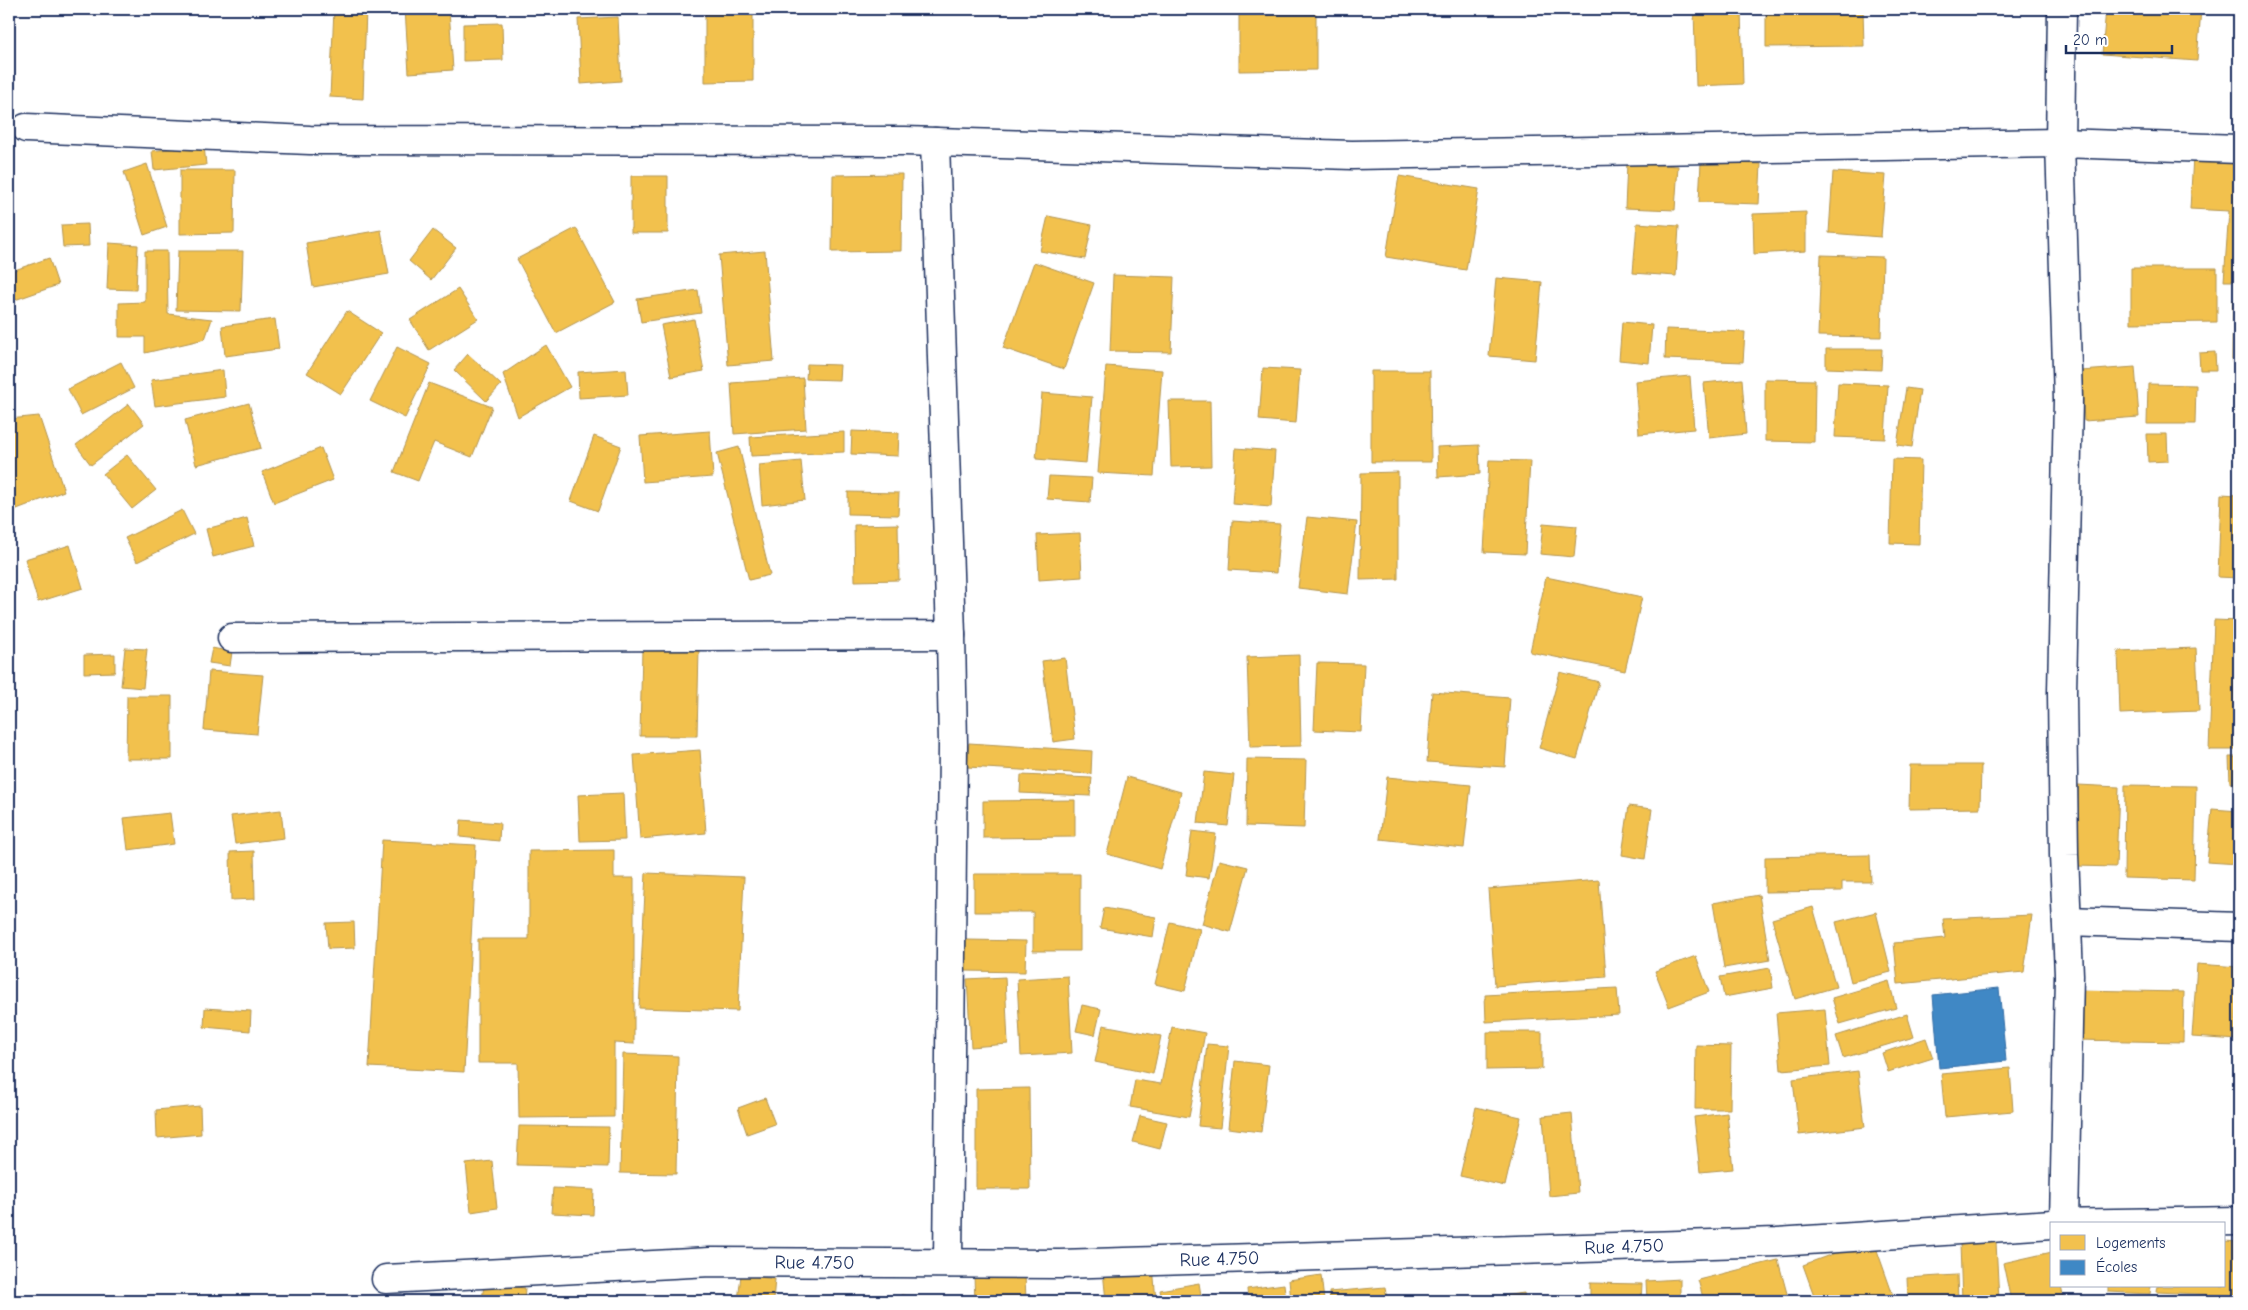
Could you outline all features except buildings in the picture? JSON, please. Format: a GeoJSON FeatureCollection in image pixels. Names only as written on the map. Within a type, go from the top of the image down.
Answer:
{"type":"FeatureCollection","features":[{"type":"Feature","properties":{"kind":"street"},"geometry":{"type":"LineString","coordinates":[[2057,1222],[2069,975],[2062,693],[2068,399],[2060,143],[2062,9]]}},
{"type":"Feature","properties":{"kind":"street"},"geometry":{"type":"LineString","coordinates":[[26,128],[310,140],[935,142],[1352,155],[2060,143],[2239,149]]}},
{"type":"Feature","properties":{"kind":"street"},"geometry":{"type":"LineString","coordinates":[[935,142],[953,744],[948,1263]]}},
{"type":"Feature","properties":{"kind":"street"},"geometry":{"type":"LineString","coordinates":[[232,638],[951,635]]}},
{"type":"Feature","properties":{"kind":"street"},"geometry":{"type":"LineString","coordinates":[[2067,921],[2239,927]]}},
{"type":"Feature","properties":{"kind":"street","name":"Rue 4.750"},"geometry":{"type":"LineString","coordinates":[[2178,1222],[2239,1221]]}},
{"type":"Feature","properties":{"kind":"street","name":"Rue 4.750"},"geometry":{"type":"LineString","coordinates":[[386,1279],[710,1262],[1193,1261],[1778,1242],[2050,1224]]}}]}
